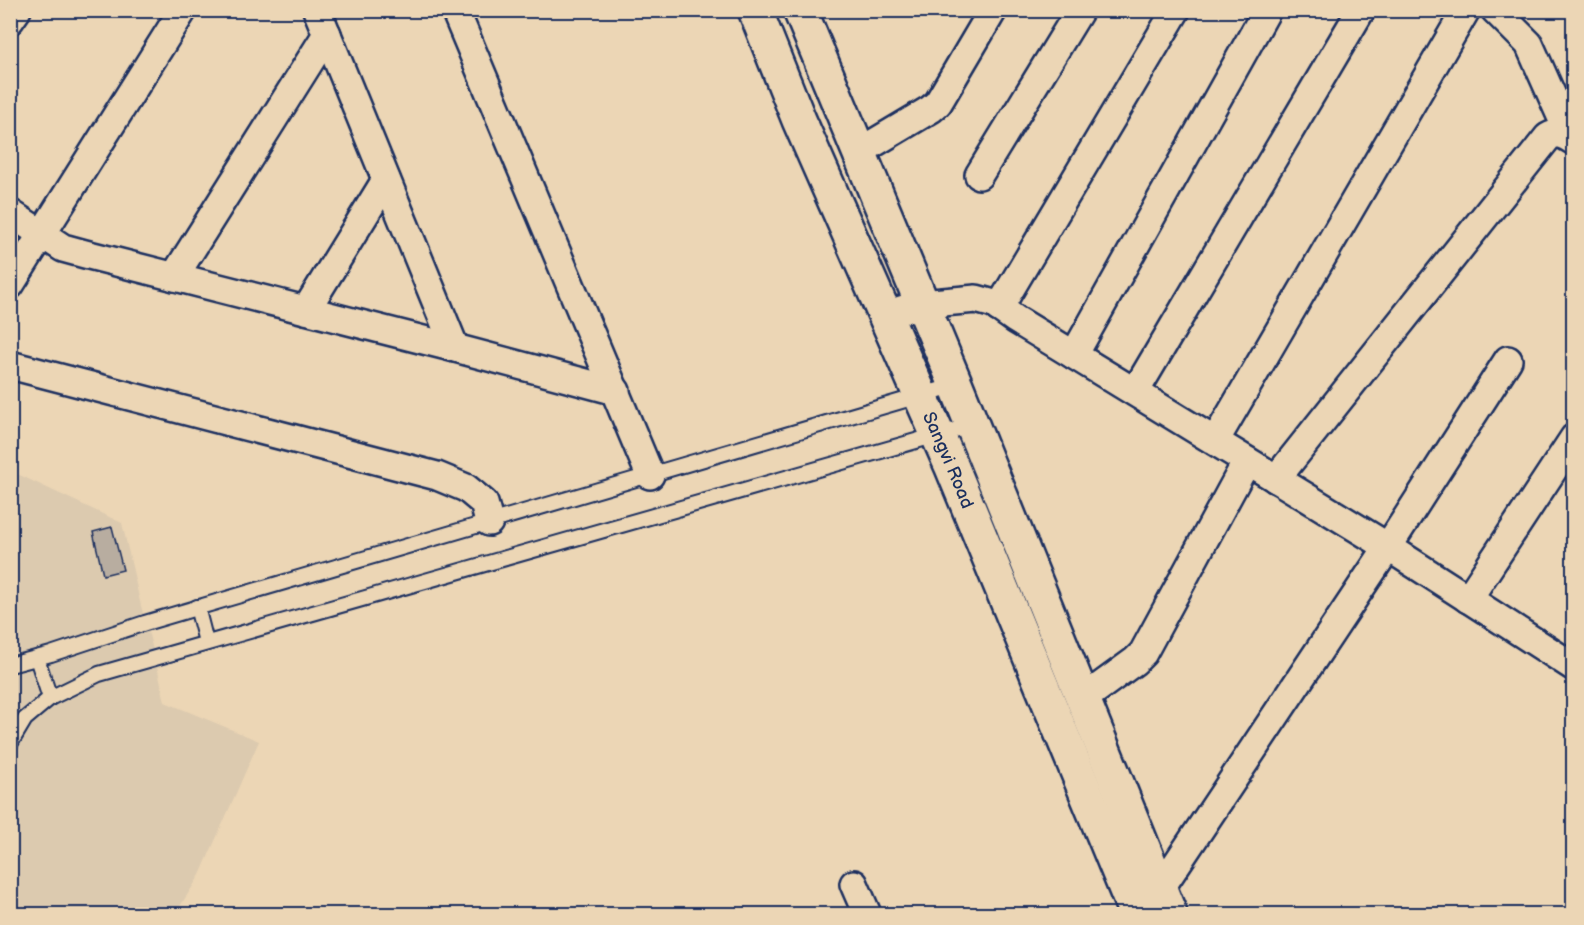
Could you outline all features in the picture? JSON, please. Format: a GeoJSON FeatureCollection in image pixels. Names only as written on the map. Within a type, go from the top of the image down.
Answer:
{"type":"FeatureCollection","features":[{"type":"Feature","properties":{"kind":"highway","name":"Sangvi Road"},"geometry":{"type":"LineString","coordinates":[[756,10],[799,120],[937,434],[1136,915]]}},
{"type":"Feature","properties":{"kind":"highway","name":"Sangvi Road"},"geometry":{"type":"LineString","coordinates":[[800,10],[956,385],[1165,902]]}},
{"type":"Feature","properties":{"kind":"street"},"geometry":{"type":"LineString","coordinates":[[10,20],[17,10]]}},
{"type":"Feature","properties":{"kind":"street"},"geometry":{"type":"LineString","coordinates":[[455,10],[650,475]]}},
{"type":"Feature","properties":{"kind":"street"},"geometry":{"type":"LineString","coordinates":[[859,152],[938,103],[993,10]]}},
{"type":"Feature","properties":{"kind":"street"},"geometry":{"type":"LineString","coordinates":[[979,175],[1080,10]]}},
{"type":"Feature","properties":{"kind":"street"},"geometry":{"type":"LineString","coordinates":[[999,308],[1176,10]]}},
{"type":"Feature","properties":{"kind":"street"},"geometry":{"type":"LineString","coordinates":[[1074,355],[1267,10]]}},
{"type":"Feature","properties":{"kind":"street"},"geometry":{"type":"LineString","coordinates":[[1135,392],[1361,10]]}},
{"type":"Feature","properties":{"kind":"street"},"geometry":{"type":"LineString","coordinates":[[1215,441],[1466,10]]}},
{"type":"Feature","properties":{"kind":"street"},"geometry":{"type":"LineString","coordinates":[[1276,479],[1548,137],[1568,127],[1529,44],[1494,10]]}},
{"type":"Feature","properties":{"kind":"street"},"geometry":{"type":"LineString","coordinates":[[10,285],[180,12]]}},
{"type":"Feature","properties":{"kind":"street"},"geometry":{"type":"LineString","coordinates":[[322,22],[455,348]]}},
{"type":"Feature","properties":{"kind":"street"},"geometry":{"type":"LineString","coordinates":[[174,277],[322,22]]}},
{"type":"Feature","properties":{"kind":"street"},"geometry":{"type":"LineString","coordinates":[[306,310],[386,180]]}},
{"type":"Feature","properties":{"kind":"street"},"geometry":{"type":"LineString","coordinates":[[10,213],[63,248],[616,391]]}},
{"type":"Feature","properties":{"kind":"street"},"geometry":{"type":"LineString","coordinates":[[885,315],[921,304],[976,299],[994,304],[1388,547],[1574,667]]}},
{"type":"Feature","properties":{"kind":"street"},"geometry":{"type":"LineString","coordinates":[[1165,902],[1508,360]]}},
{"type":"Feature","properties":{"kind":"street"},"geometry":{"type":"LineString","coordinates":[[10,365],[437,476],[466,488],[484,503],[489,522]]}},
{"type":"Feature","properties":{"kind":"street"},"geometry":{"type":"LineString","coordinates":[[1468,599],[1574,438]]}},
{"type":"Feature","properties":{"kind":"street"},"geometry":{"type":"LineString","coordinates":[[1083,699],[1143,653],[1247,461]]}},
{"type":"Feature","properties":{"kind":"street"},"geometry":{"type":"LineString","coordinates":[[854,884],[867,915]]}},
{"type":"Feature","properties":{"kind":"lane"},"geometry":{"type":"LineString","coordinates":[[10,665],[197,607],[956,385]]}},
{"type":"Feature","properties":{"kind":"lane"},"geometry":{"type":"LineString","coordinates":[[10,744],[25,719],[50,698],[99,674],[972,425]]}},
{"type":"Feature","properties":{"kind":"lane"},"geometry":{"type":"LineString","coordinates":[[197,607],[206,642]]}},
{"type":"Feature","properties":{"kind":"lane"},"geometry":{"type":"LineString","coordinates":[[37,658],[50,698]]}},
{"type":"Feature","properties":{"kind":"shaded area"},"geometry":{"type":"Polygon","coordinates":[[[11,471],[122,523],[165,702],[259,741],[200,875],[175,914],[11,914],[11,471]]]}},
{"type":"Feature","properties":{"kind":"building"},"geometry":{"type":"Polygon","coordinates":[[[112,527],[123,570],[103,575],[93,532],[112,527]]]}}]}
